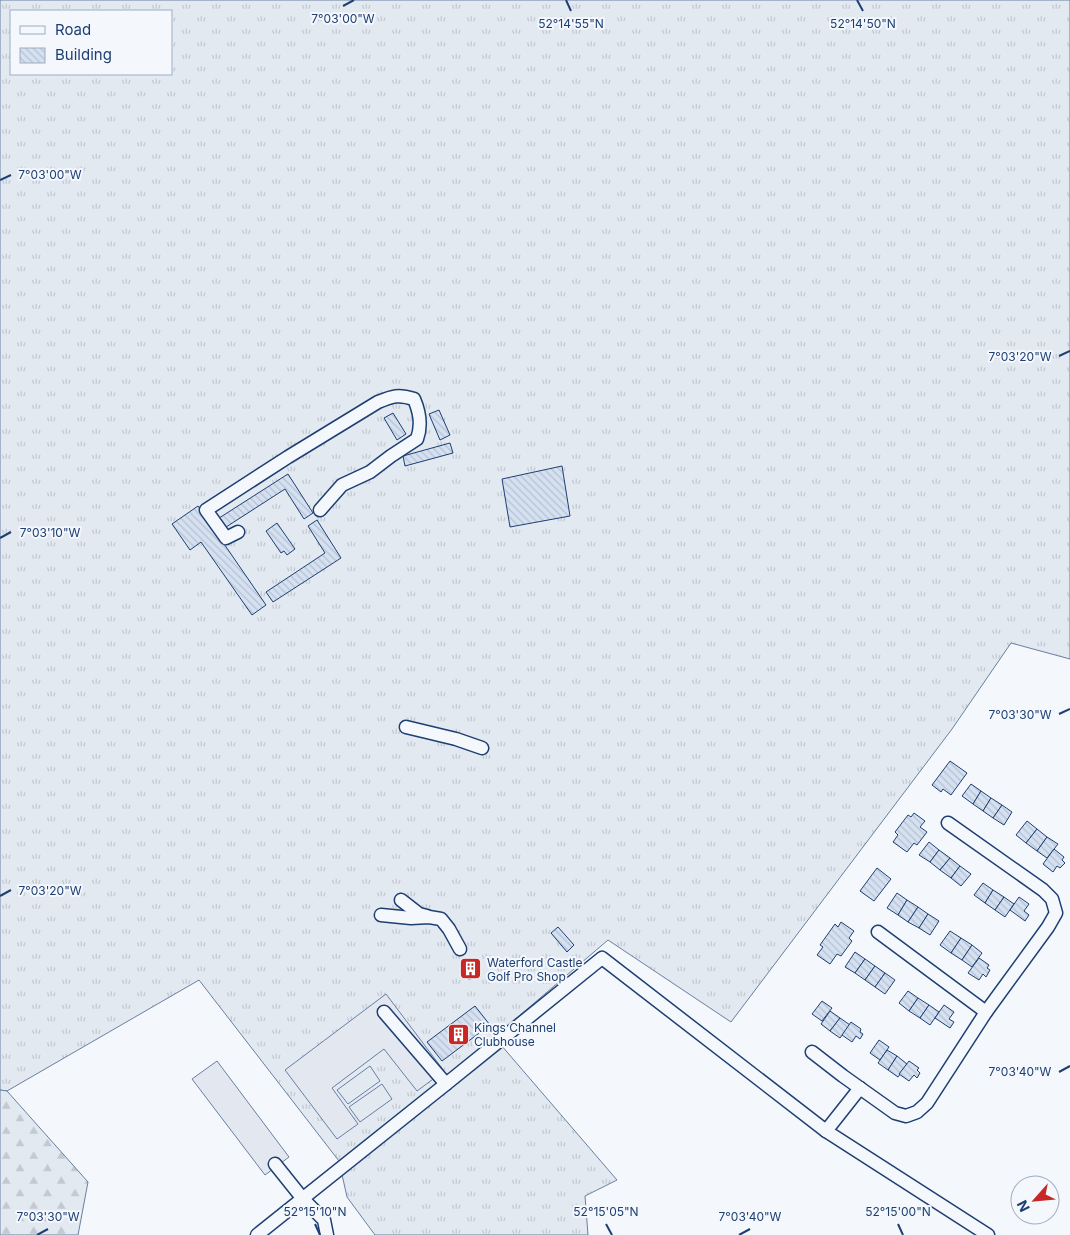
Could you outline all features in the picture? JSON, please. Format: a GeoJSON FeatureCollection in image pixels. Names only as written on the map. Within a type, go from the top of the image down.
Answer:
{"type":"FeatureCollection","features":[{"type":"Feature","properties":{"kind":"street"},"geometry":{"type":"LineString","coordinates":[[238,532],[226,538],[206,510],[378,402],[392,396],[414,399],[418,407],[420,422],[418,440],[391,456],[370,472],[342,484],[320,510]]}},
{"type":"Feature","properties":{"kind":"street"},"geometry":{"type":"LineString","coordinates":[[406,727],[456,739],[482,748]]}},
{"type":"Feature","properties":{"kind":"street"},"geometry":{"type":"LineString","coordinates":[[812,1052],[895,1113],[906,1116],[917,1112],[927,1103],[986,1012],[1048,927],[1056,913],[1052,899],[1043,890],[948,824]]}},
{"type":"Feature","properties":{"kind":"street"},"geometry":{"type":"LineString","coordinates":[[401,900],[419,914],[441,919],[449,928],[460,949]]}},
{"type":"Feature","properties":{"kind":"street"},"geometry":{"type":"LineString","coordinates":[[381,914],[410,918],[429,917]]}},
{"type":"Feature","properties":{"kind":"street"},"geometry":{"type":"LineString","coordinates":[[878,932],[986,1012]]}},
{"type":"Feature","properties":{"kind":"street"},"geometry":{"type":"LineString","coordinates":[[257,1235],[602,958],[826,1131],[988,1235]]}},
{"type":"Feature","properties":{"kind":"street"},"geometry":{"type":"LineString","coordinates":[[384,1012],[446,1084]]}},
{"type":"Feature","properties":{"kind":"street"},"geometry":{"type":"LineString","coordinates":[[826,1131],[860,1088]]}},
{"type":"Feature","properties":{"kind":"street"},"geometry":{"type":"LineString","coordinates":[[275,1164],[303,1199],[324,1220],[327,1235]]}},
{"type":"Feature","properties":{"kind":"green space"},"geometry":{"type":"Polygon","coordinates":[[[0,0],[1070,0],[1070,659],[1011,643],[952,729],[731,1022],[608,940],[498,1034],[501,1045],[617,1180],[585,1196],[588,1235],[375,1235],[347,1197],[339,1161],[199,980],[7,1091],[0,1090],[0,0]]]}},
{"type":"Feature","properties":{"kind":"green space"},"geometry":{"type":"Polygon","coordinates":[[[370,1066],[380,1081],[348,1104],[337,1090],[370,1066]]]}},
{"type":"Feature","properties":{"kind":"green space"},"geometry":{"type":"Polygon","coordinates":[[[382,1084],[392,1099],[360,1122],[349,1107],[382,1084]]]}},
{"type":"Feature","properties":{"kind":"green space"},"geometry":{"type":"Polygon","coordinates":[[[0,1090],[7,1091],[88,1182],[78,1235],[0,1235],[0,1090]]]}},
{"type":"Feature","properties":{"kind":"shaded area"},"geometry":{"type":"Polygon","coordinates":[[[386,994],[444,1071],[417,1091],[384,1049],[332,1088],[358,1124],[337,1139],[285,1070],[386,994]]]}},
{"type":"Feature","properties":{"kind":"shaded area"},"geometry":{"type":"Polygon","coordinates":[[[217,1061],[289,1157],[265,1175],[192,1079],[217,1061]]]}},
{"type":"Feature","properties":{"kind":"building"},"geometry":{"type":"Polygon","coordinates":[[[439,410],[450,435],[440,440],[429,414],[439,410]]]}},
{"type":"Feature","properties":{"kind":"building"},"geometry":{"type":"Polygon","coordinates":[[[393,413],[406,434],[397,440],[384,418],[393,413]]]}},
{"type":"Feature","properties":{"kind":"building"},"geometry":{"type":"Polygon","coordinates":[[[450,443],[453,453],[405,466],[403,456],[450,443]]]}},
{"type":"Feature","properties":{"kind":"building"},"geometry":{"type":"Polygon","coordinates":[[[562,466],[570,516],[510,527],[502,479],[562,466]]]}},
{"type":"Feature","properties":{"kind":"building"},"geometry":{"type":"Polygon","coordinates":[[[288,474],[313,513],[304,519],[285,489],[223,529],[216,520],[288,474]]]}},
{"type":"Feature","properties":{"kind":"building"},"geometry":{"type":"Polygon","coordinates":[[[198,506],[266,605],[252,615],[201,542],[190,550],[172,524],[198,506]]]}},
{"type":"Feature","properties":{"kind":"building"},"geometry":{"type":"Polygon","coordinates":[[[317,520],[341,558],[273,602],[266,592],[325,553],[308,526],[317,520]]]}},
{"type":"Feature","properties":{"kind":"building"},"geometry":{"type":"Polygon","coordinates":[[[277,523],[295,549],[287,555],[284,551],[281,553],[266,531],[277,523]]]}},
{"type":"Feature","properties":{"kind":"building"},"geometry":{"type":"Polygon","coordinates":[[[950,761],[967,773],[951,795],[943,789],[941,792],[932,785],[950,761]]]}},
{"type":"Feature","properties":{"kind":"building"},"geometry":{"type":"Polygon","coordinates":[[[971,784],[981,791],[973,804],[962,796],[971,784]]]}},
{"type":"Feature","properties":{"kind":"building"},"geometry":{"type":"Polygon","coordinates":[[[981,791],[991,798],[983,811],[973,804],[981,791]]]}},
{"type":"Feature","properties":{"kind":"building"},"geometry":{"type":"Polygon","coordinates":[[[991,798],[1002,805],[993,818],[983,811],[991,798]]]}},
{"type":"Feature","properties":{"kind":"building"},"geometry":{"type":"Polygon","coordinates":[[[1002,805],[1012,812],[1004,825],[993,818],[1002,805]]]}},
{"type":"Feature","properties":{"kind":"building"},"geometry":{"type":"Polygon","coordinates":[[[914,813],[925,821],[920,827],[927,832],[917,845],[914,843],[907,852],[893,842],[898,835],[895,832],[908,815],[911,817],[914,813]]]}},
{"type":"Feature","properties":{"kind":"building"},"geometry":{"type":"Polygon","coordinates":[[[1027,821],[1037,829],[1026,843],[1016,835],[1027,821]]]}},
{"type":"Feature","properties":{"kind":"building"},"geometry":{"type":"Polygon","coordinates":[[[1037,829],[1047,837],[1037,851],[1026,843],[1037,829]]]}},
{"type":"Feature","properties":{"kind":"building"},"geometry":{"type":"Polygon","coordinates":[[[1047,837],[1058,844],[1047,858],[1037,851],[1047,837]]]}},
{"type":"Feature","properties":{"kind":"building"},"geometry":{"type":"Polygon","coordinates":[[[929,842],[939,850],[930,862],[919,855],[929,842]]]}},
{"type":"Feature","properties":{"kind":"building"},"geometry":{"type":"Polygon","coordinates":[[[1054,849],[1064,857],[1062,860],[1065,863],[1060,868],[1057,866],[1053,872],[1043,864],[1054,849]]]}},
{"type":"Feature","properties":{"kind":"building"},"geometry":{"type":"Polygon","coordinates":[[[939,850],[950,858],[940,870],[930,862],[939,850]]]}},
{"type":"Feature","properties":{"kind":"building"},"geometry":{"type":"Polygon","coordinates":[[[950,858],[960,866],[951,878],[940,870],[950,858]]]}},
{"type":"Feature","properties":{"kind":"building"},"geometry":{"type":"Polygon","coordinates":[[[960,866],[971,874],[961,886],[951,878],[960,866]]]}},
{"type":"Feature","properties":{"kind":"building"},"geometry":{"type":"Polygon","coordinates":[[[877,868],[891,879],[874,901],[860,891],[877,868]]]}},
{"type":"Feature","properties":{"kind":"building"},"geometry":{"type":"Polygon","coordinates":[[[983,883],[993,890],[985,903],[974,895],[983,883]]]}},
{"type":"Feature","properties":{"kind":"building"},"geometry":{"type":"Polygon","coordinates":[[[993,890],[1004,897],[995,910],[985,903],[993,890]]]}},
{"type":"Feature","properties":{"kind":"building"},"geometry":{"type":"Polygon","coordinates":[[[897,893],[907,900],[898,915],[887,908],[897,893]]]}},
{"type":"Feature","properties":{"kind":"building"},"geometry":{"type":"Polygon","coordinates":[[[1004,897],[1014,904],[1005,917],[995,910],[1004,897]]]}},
{"type":"Feature","properties":{"kind":"building"},"geometry":{"type":"Polygon","coordinates":[[[1019,897],[1029,904],[1024,911],[1029,915],[1025,921],[1010,910],[1019,897]]]}},
{"type":"Feature","properties":{"kind":"building"},"geometry":{"type":"Polygon","coordinates":[[[907,900],[918,907],[908,922],[898,915],[907,900]]]}},
{"type":"Feature","properties":{"kind":"building"},"geometry":{"type":"Polygon","coordinates":[[[918,907],[928,914],[919,928],[908,922],[918,907]]]}},
{"type":"Feature","properties":{"kind":"building"},"geometry":{"type":"Polygon","coordinates":[[[928,914],[939,921],[930,935],[919,928],[928,914]]]}},
{"type":"Feature","properties":{"kind":"building"},"geometry":{"type":"Polygon","coordinates":[[[841,922],[854,931],[849,938],[852,941],[841,956],[837,954],[830,964],[817,955],[823,947],[820,945],[835,924],[838,927],[841,922]]]}},
{"type":"Feature","properties":{"kind":"building"},"geometry":{"type":"Polygon","coordinates":[[[558,927],[574,945],[567,952],[551,933],[558,927]]]}},
{"type":"Feature","properties":{"kind":"building"},"geometry":{"type":"Polygon","coordinates":[[[950,931],[961,938],[951,953],[940,945],[950,931]]]}},
{"type":"Feature","properties":{"kind":"building"},"geometry":{"type":"Polygon","coordinates":[[[961,938],[972,945],[962,960],[951,953],[961,938]]]}},
{"type":"Feature","properties":{"kind":"building"},"geometry":{"type":"Polygon","coordinates":[[[972,945],[982,953],[972,967],[962,960],[972,945]]]}},
{"type":"Feature","properties":{"kind":"building"},"geometry":{"type":"Polygon","coordinates":[[[855,952],[865,959],[855,973],[845,967],[855,952]]]}},
{"type":"Feature","properties":{"kind":"building"},"geometry":{"type":"Polygon","coordinates":[[[979,958],[989,965],[987,968],[990,970],[986,977],[983,974],[979,980],[968,973],[979,958]]]}},
{"type":"Feature","properties":{"kind":"building"},"geometry":{"type":"Polygon","coordinates":[[[865,959],[875,966],[865,980],[855,973],[865,959]]]}},
{"type":"Feature","properties":{"kind":"building","name":"Waterford Castle Golf Pro Shop"},"geometry":{"type":"Polygon","coordinates":[[[475,960],[477,978],[468,979],[466,961],[475,960]]]}},
{"type":"Feature","properties":{"kind":"building"},"geometry":{"type":"Polygon","coordinates":[[[875,966],[885,973],[875,987],[865,980],[875,966]]]}},
{"type":"Feature","properties":{"kind":"building"},"geometry":{"type":"Polygon","coordinates":[[[885,973],[895,980],[885,994],[875,987],[885,973]]]}},
{"type":"Feature","properties":{"kind":"building"},"geometry":{"type":"Polygon","coordinates":[[[908,991],[918,998],[909,1011],[899,1003],[908,991]]]}},
{"type":"Feature","properties":{"kind":"building"},"geometry":{"type":"Polygon","coordinates":[[[918,998],[929,1005],[920,1018],[909,1011],[918,998]]]}},
{"type":"Feature","properties":{"kind":"building"},"geometry":{"type":"Polygon","coordinates":[[[822,1001],[832,1008],[822,1021],[812,1014],[822,1001]]]}},
{"type":"Feature","properties":{"kind":"building"},"geometry":{"type":"Polygon","coordinates":[[[929,1005],[939,1012],[930,1025],[920,1018],[929,1005]]]}},
{"type":"Feature","properties":{"kind":"building"},"geometry":{"type":"Polygon","coordinates":[[[944,1005],[954,1012],[949,1019],[954,1022],[950,1028],[935,1018],[944,1005]]]}},
{"type":"Feature","properties":{"kind":"building","name":"Kings Channel Clubhouse"},"geometry":{"type":"Polygon","coordinates":[[[475,1006],[490,1025],[442,1061],[427,1042],[475,1006]]]}},
{"type":"Feature","properties":{"kind":"building"},"geometry":{"type":"Polygon","coordinates":[[[830,1011],[840,1018],[830,1031],[821,1024],[830,1011]]]}},
{"type":"Feature","properties":{"kind":"building"},"geometry":{"type":"Polygon","coordinates":[[[840,1018],[850,1025],[840,1038],[830,1031],[840,1018]]]}},
{"type":"Feature","properties":{"kind":"building"},"geometry":{"type":"Polygon","coordinates":[[[851,1022],[861,1029],[860,1032],[863,1034],[860,1039],[856,1036],[852,1042],[842,1035],[851,1022]]]}},
{"type":"Feature","properties":{"kind":"building"},"geometry":{"type":"Polygon","coordinates":[[[879,1040],[889,1047],[880,1060],[870,1053],[879,1040]]]}},
{"type":"Feature","properties":{"kind":"building"},"geometry":{"type":"Polygon","coordinates":[[[887,1050],[897,1056],[888,1070],[878,1063],[887,1050]]]}},
{"type":"Feature","properties":{"kind":"building"},"geometry":{"type":"Polygon","coordinates":[[[897,1056],[907,1064],[898,1077],[888,1070],[897,1056]]]}},
{"type":"Feature","properties":{"kind":"building"},"geometry":{"type":"Polygon","coordinates":[[[909,1061],[919,1068],[917,1070],[920,1073],[917,1078],[914,1075],[909,1081],[899,1074],[909,1061]]]}},
{"type":"Feature","properties":{"kind":"place","name":"Waterford Castle Golf Pro Shop"},"geometry":{"type":"Point","coordinates":[471,969]}},
{"type":"Feature","properties":{"kind":"place","name":"Kings Channel Clubhouse"},"geometry":{"type":"Point","coordinates":[458,1034]}}]}
